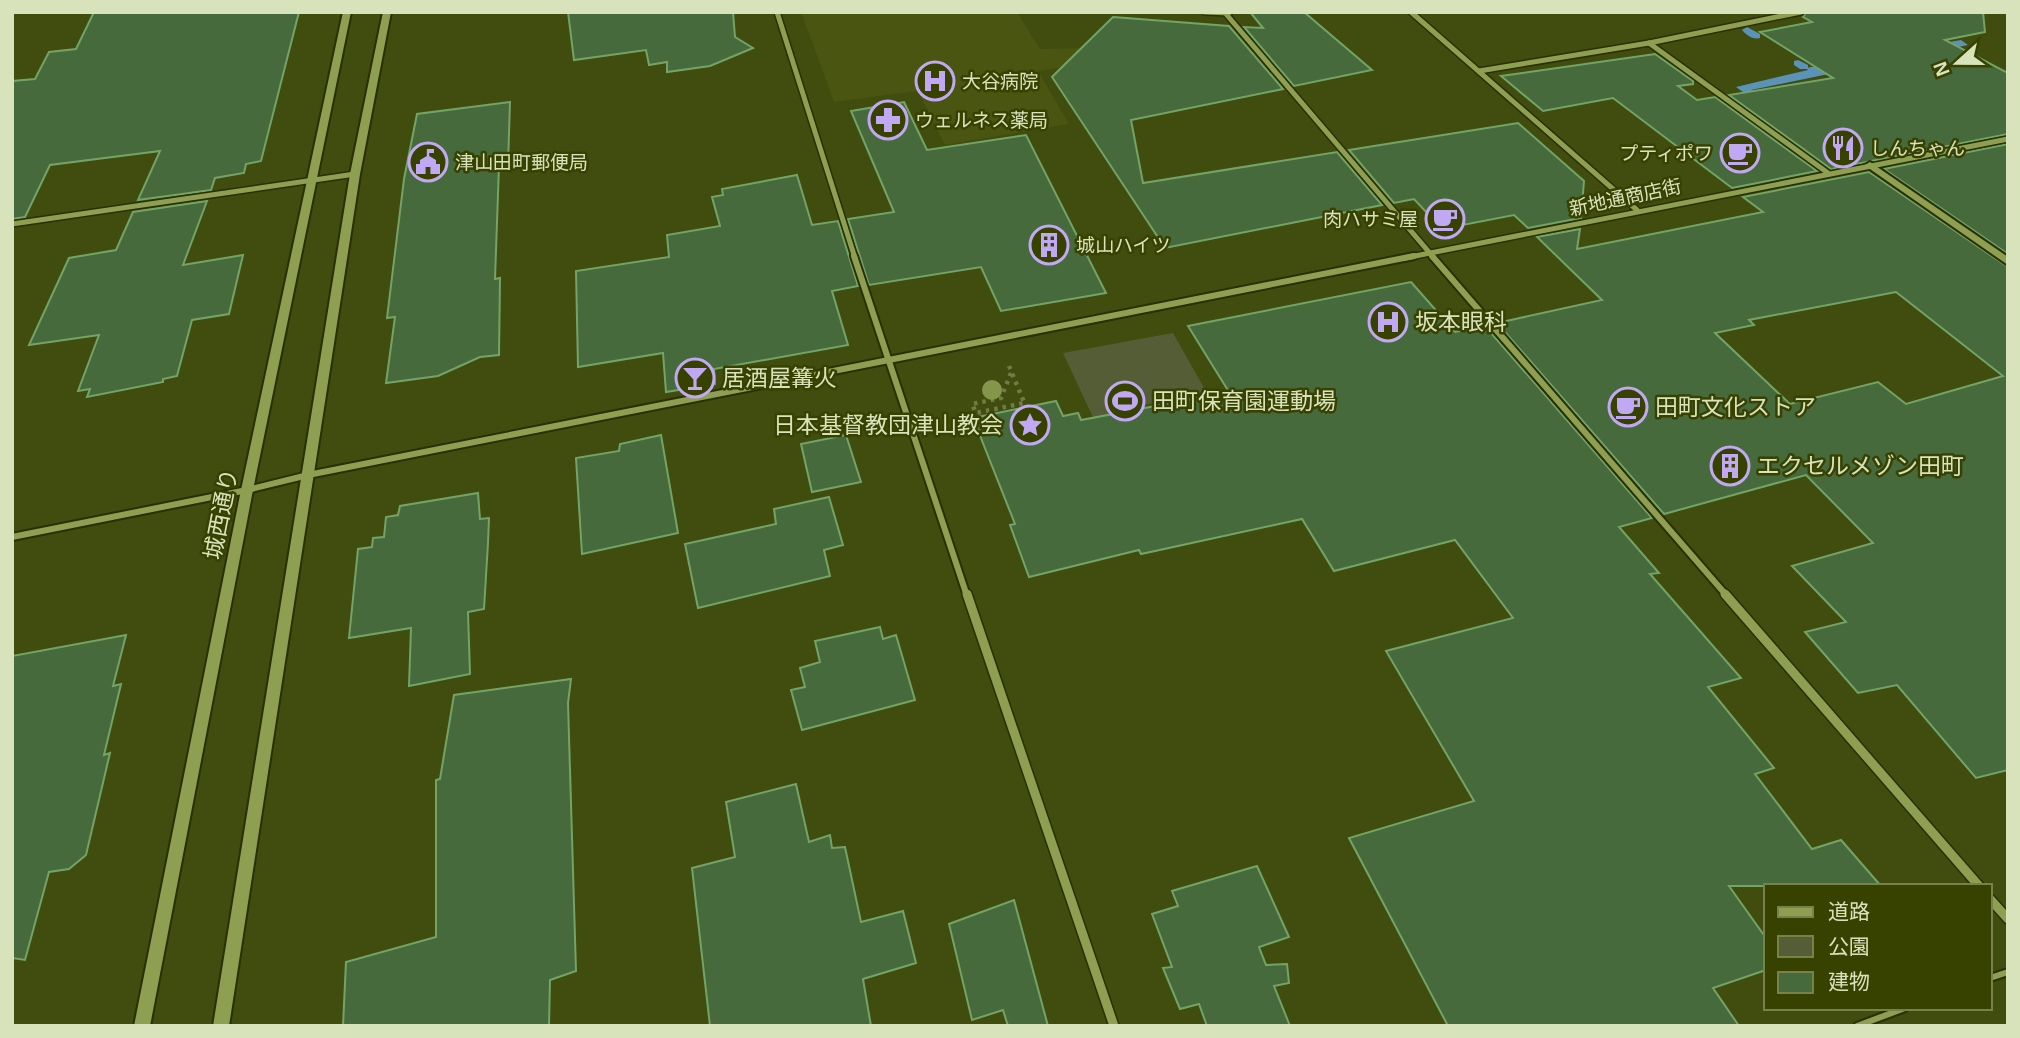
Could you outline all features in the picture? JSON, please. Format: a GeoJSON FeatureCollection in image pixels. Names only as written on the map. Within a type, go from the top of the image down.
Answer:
{"type":"FeatureCollection","features":[{"type":"Feature","properties":{"kind":"street","name":"城西通り"},"geometry":{"type":"LineString","coordinates":[[142,1026],[247,490],[347,12]]}},
{"type":"Feature","properties":{"kind":"street"},"geometry":{"type":"LineString","coordinates":[[221,1026],[355,174],[387,12]]}},
{"type":"Feature","properties":{"kind":"street"},"geometry":{"type":"LineString","coordinates":[[777,12],[887,360],[1114,1026]]}},
{"type":"Feature","properties":{"kind":"street"},"geometry":{"type":"LineString","coordinates":[[1205,12],[1228,13],[1430,254],[1977,884]]}},
{"type":"Feature","properties":{"kind":"street"},"geometry":{"type":"LineString","coordinates":[[1411,12],[1637,210]]}},
{"type":"Feature","properties":{"kind":"street"},"geometry":{"type":"LineString","coordinates":[[1479,71],[1649,43],[1801,12]]}},
{"type":"Feature","properties":{"kind":"street"},"geometry":{"type":"LineString","coordinates":[[1649,43],[1828,173]]}},
{"type":"Feature","properties":{"kind":"street"},"geometry":{"type":"LineString","coordinates":[[1870,164],[2008,139]]}},
{"type":"Feature","properties":{"kind":"street"},"geometry":{"type":"LineString","coordinates":[[1870,164],[2008,262]]}},
{"type":"Feature","properties":{"kind":"street","name":"新地通商店街"},"geometry":{"type":"LineString","coordinates":[[12,537],[247,490],[308,475],[1430,254],[1870,164]]}},
{"type":"Feature","properties":{"kind":"street"},"geometry":{"type":"LineString","coordinates":[[12,224],[355,174]]}},
{"type":"Feature","properties":{"kind":"street"},"geometry":{"type":"LineString","coordinates":[[1992,901],[2008,919]]}},
{"type":"Feature","properties":{"kind":"lane"},"geometry":{"type":"LineString","coordinates":[[1857,1026],[1900,1010]]}},
{"type":"Feature","properties":{"kind":"path"},"geometry":{"type":"LineString","coordinates":[[1005,357],[1025,405],[976,413],[972,404],[1001,398],[1011,372]]}},
{"type":"Feature","properties":{"kind":"shaded area","name":"大谷病院"},"geometry":{"type":"Polygon","coordinates":[[[801,12],[1017,12],[1040,49],[1083,48],[1093,62],[1038,71],[1069,124],[945,145],[918,91],[834,102],[801,12]]]}},
{"type":"Feature","properties":{"kind":"green space","name":"田町保育園運動場"},"geometry":{"type":"Polygon","coordinates":[[[1173,333],[1207,393],[1123,409],[1150,464],[1118,471],[1063,353],[1173,333]]]}},
{"type":"Feature","properties":{"kind":"water"},"geometry":{"type":"Polygon","coordinates":[[[1961,40],[1968,45],[1751,90],[1809,134],[1803,135],[1736,87],[1808,70],[1806,68],[1961,40]]]}},
{"type":"Feature","properties":{"kind":"building"},"geometry":{"type":"Polygon","coordinates":[[[94,12],[299,12],[261,161],[246,164],[244,173],[215,178],[211,190],[138,200],[160,151],[50,165],[25,217],[12,219],[12,81],[35,79],[49,52],[76,49],[94,12]]]}},
{"type":"Feature","properties":{"kind":"building"},"geometry":{"type":"Polygon","coordinates":[[[568,12],[733,12],[735,37],[753,48],[710,66],[667,72],[667,62],[649,65],[646,50],[574,60],[568,12]]]}},
{"type":"Feature","properties":{"kind":"building"},"geometry":{"type":"Polygon","coordinates":[[[1250,12],[1304,12],[1372,70],[1294,86],[1244,27],[1263,28],[1250,12]]]}},
{"type":"Feature","properties":{"kind":"building"},"geometry":{"type":"Polygon","coordinates":[[[1806,12],[1983,12],[1985,32],[1945,40],[2008,73],[2008,134],[1831,169],[1729,95],[1833,78],[1760,32],[1812,22],[1803,17],[1806,12]]]}},
{"type":"Feature","properties":{"kind":"building"},"geometry":{"type":"Polygon","coordinates":[[[1113,17],[1229,26],[1283,89],[1131,120],[1143,183],[1337,152],[1382,205],[1165,248],[1052,77],[1113,17]]]}},
{"type":"Feature","properties":{"kind":"building"},"geometry":{"type":"Polygon","coordinates":[[[1655,54],[1693,81],[1693,84],[1678,86],[1697,100],[1715,97],[1817,171],[1732,188],[1613,98],[1543,111],[1501,76],[1655,54]]]}},
{"type":"Feature","properties":{"kind":"building"},"geometry":{"type":"Polygon","coordinates":[[[510,102],[508,165],[499,166],[495,279],[500,278],[499,355],[480,357],[438,376],[386,383],[395,317],[387,318],[404,179],[417,114],[510,102]]]}},
{"type":"Feature","properties":{"kind":"building"},"geometry":{"type":"Polygon","coordinates":[[[904,102],[927,150],[1026,135],[1106,293],[1001,311],[981,267],[869,285],[848,219],[894,212],[851,111],[904,102]]]}},
{"type":"Feature","properties":{"kind":"building"},"geometry":{"type":"Polygon","coordinates":[[[1518,123],[1584,181],[1581,218],[1528,228],[1514,215],[1442,229],[1414,199],[1394,203],[1349,150],[1518,123]]]}},
{"type":"Feature","properties":{"kind":"building"},"geometry":{"type":"Polygon","coordinates":[[[2008,144],[2008,254],[1884,169],[2008,144]]]}},
{"type":"Feature","properties":{"kind":"building"},"geometry":{"type":"Polygon","coordinates":[[[1869,172],[2008,267],[2008,770],[1976,778],[1897,685],[1858,693],[1805,632],[1846,622],[1792,566],[1873,543],[1806,475],[1664,514],[1497,323],[1602,300],[1537,237],[1580,229],[1577,249],[1763,212],[1743,197],[1869,172]],[[1896,292],[1749,320],[1754,325],[1715,333],[1790,404],[1878,382],[1906,404],[2003,376],[1896,292]]]}},
{"type":"Feature","properties":{"kind":"building"},"geometry":{"type":"Polygon","coordinates":[[[797,175],[812,225],[838,221],[858,286],[832,291],[848,345],[714,369],[715,384],[666,392],[663,353],[578,367],[576,271],[669,257],[667,235],[720,226],[712,197],[723,195],[722,189],[797,175]]]}},
{"type":"Feature","properties":{"kind":"building"},"geometry":{"type":"Polygon","coordinates":[[[207,201],[183,265],[243,255],[229,314],[192,320],[177,376],[163,379],[163,382],[87,397],[90,389],[78,391],[99,335],[29,345],[69,258],[116,250],[133,212],[207,201]]]}},
{"type":"Feature","properties":{"kind":"building"},"geometry":{"type":"Polygon","coordinates":[[[1411,282],[1455,332],[1485,326],[1652,518],[1619,527],[1659,573],[1650,574],[1741,678],[1708,687],[1774,768],[1755,774],[1812,849],[1841,840],[1879,884],[1729,886],[1764,935],[1764,971],[1713,988],[1739,1026],[1448,1026],[1349,838],[1474,801],[1386,651],[1513,618],[1455,540],[1334,571],[1302,519],[1141,554],[1139,550],[1029,577],[1010,525],[1015,524],[973,418],[1056,401],[1063,416],[1078,413],[1081,420],[1229,392],[1188,326],[1411,282]]]}},
{"type":"Feature","properties":{"kind":"building"},"geometry":{"type":"Polygon","coordinates":[[[661,435],[678,533],[582,554],[576,458],[619,451],[620,444],[661,435]]]}},
{"type":"Feature","properties":{"kind":"building"},"geometry":{"type":"Polygon","coordinates":[[[846,435],[861,482],[812,492],[801,444],[846,435]]]}},
{"type":"Feature","properties":{"kind":"building"},"geometry":{"type":"Polygon","coordinates":[[[478,493],[480,519],[489,518],[488,543],[484,609],[468,612],[470,674],[409,686],[411,628],[349,638],[358,549],[372,547],[373,538],[384,537],[386,517],[398,515],[400,506],[478,493]]]}},
{"type":"Feature","properties":{"kind":"building"},"geometry":{"type":"Polygon","coordinates":[[[829,497],[843,545],[824,550],[830,576],[698,608],[685,544],[776,524],[774,509],[829,497]]]}},
{"type":"Feature","properties":{"kind":"building"},"geometry":{"type":"Polygon","coordinates":[[[880,627],[883,639],[896,635],[915,700],[802,730],[791,690],[805,687],[800,668],[820,662],[815,641],[880,627]]]}},
{"type":"Feature","properties":{"kind":"building"},"geometry":{"type":"Polygon","coordinates":[[[126,635],[113,686],[121,684],[104,755],[110,753],[86,855],[69,869],[49,872],[25,960],[12,958],[12,656],[126,635]]]}},
{"type":"Feature","properties":{"kind":"building"},"geometry":{"type":"Polygon","coordinates":[[[571,679],[568,703],[576,971],[550,980],[549,1026],[343,1026],[346,962],[436,937],[436,780],[440,779],[454,695],[571,679]]]}},
{"type":"Feature","properties":{"kind":"building"},"geometry":{"type":"Polygon","coordinates":[[[796,784],[809,842],[830,835],[832,848],[845,847],[861,922],[903,911],[916,963],[863,979],[871,1026],[710,1026],[692,868],[735,857],[726,802],[796,784]]]}},
{"type":"Feature","properties":{"kind":"building"},"geometry":{"type":"Polygon","coordinates":[[[1257,866],[1289,937],[1259,947],[1266,965],[1287,964],[1289,983],[1274,986],[1290,1026],[1207,1026],[1199,1004],[1180,1009],[1163,968],[1172,967],[1152,914],[1178,906],[1172,891],[1257,866]]]}},
{"type":"Feature","properties":{"kind":"building"},"geometry":{"type":"Polygon","coordinates":[[[1014,900],[1048,1026],[1008,1026],[1003,1010],[972,1020],[949,924],[1014,900]]]}},
{"type":"Feature","properties":{"kind":"waterway"},"geometry":{"type":"LineString","coordinates":[[1747,30],[1756,36]]}},
{"type":"Feature","properties":{"kind":"waterway"},"geometry":{"type":"LineString","coordinates":[[1798,63],[1804,67]]}},
{"type":"Feature","properties":{"kind":"place","name":"大谷病院"},"geometry":{"type":"Point","coordinates":[935,81]}},
{"type":"Feature","properties":{"kind":"place","name":"ウェルネス薬局"},"geometry":{"type":"Point","coordinates":[888,120]}},
{"type":"Feature","properties":{"kind":"place","name":"しんちゃん"},"geometry":{"type":"Point","coordinates":[1843,148]}},
{"type":"Feature","properties":{"kind":"place","name":"プティポワ"},"geometry":{"type":"Point","coordinates":[1740,153]}},
{"type":"Feature","properties":{"kind":"place","name":"津山田町郵便局"},"geometry":{"type":"Point","coordinates":[428,162]}},
{"type":"Feature","properties":{"kind":"place","name":"肉ハサミ屋"},"geometry":{"type":"Point","coordinates":[1445,219]}},
{"type":"Feature","properties":{"kind":"place","name":"城山ハイツ"},"geometry":{"type":"Point","coordinates":[1049,245]}},
{"type":"Feature","properties":{"kind":"place","name":"坂本眼科"},"geometry":{"type":"Point","coordinates":[1388,322]}},
{"type":"Feature","properties":{"kind":"place","name":"居酒屋篝火"},"geometry":{"type":"Point","coordinates":[695,378]}},
{"type":"Feature","properties":{"kind":"place","name":"田町保育園運動場"},"geometry":{"type":"Point","coordinates":[1125,401]}},
{"type":"Feature","properties":{"kind":"place","name":"田町文化ストア"},"geometry":{"type":"Point","coordinates":[1628,407]}},
{"type":"Feature","properties":{"kind":"place","name":"日本基督教団津山教会"},"geometry":{"type":"Point","coordinates":[1030,425]}},
{"type":"Feature","properties":{"kind":"place","name":"エクセルメゾン田町"},"geometry":{"type":"Point","coordinates":[1730,466]}}]}
